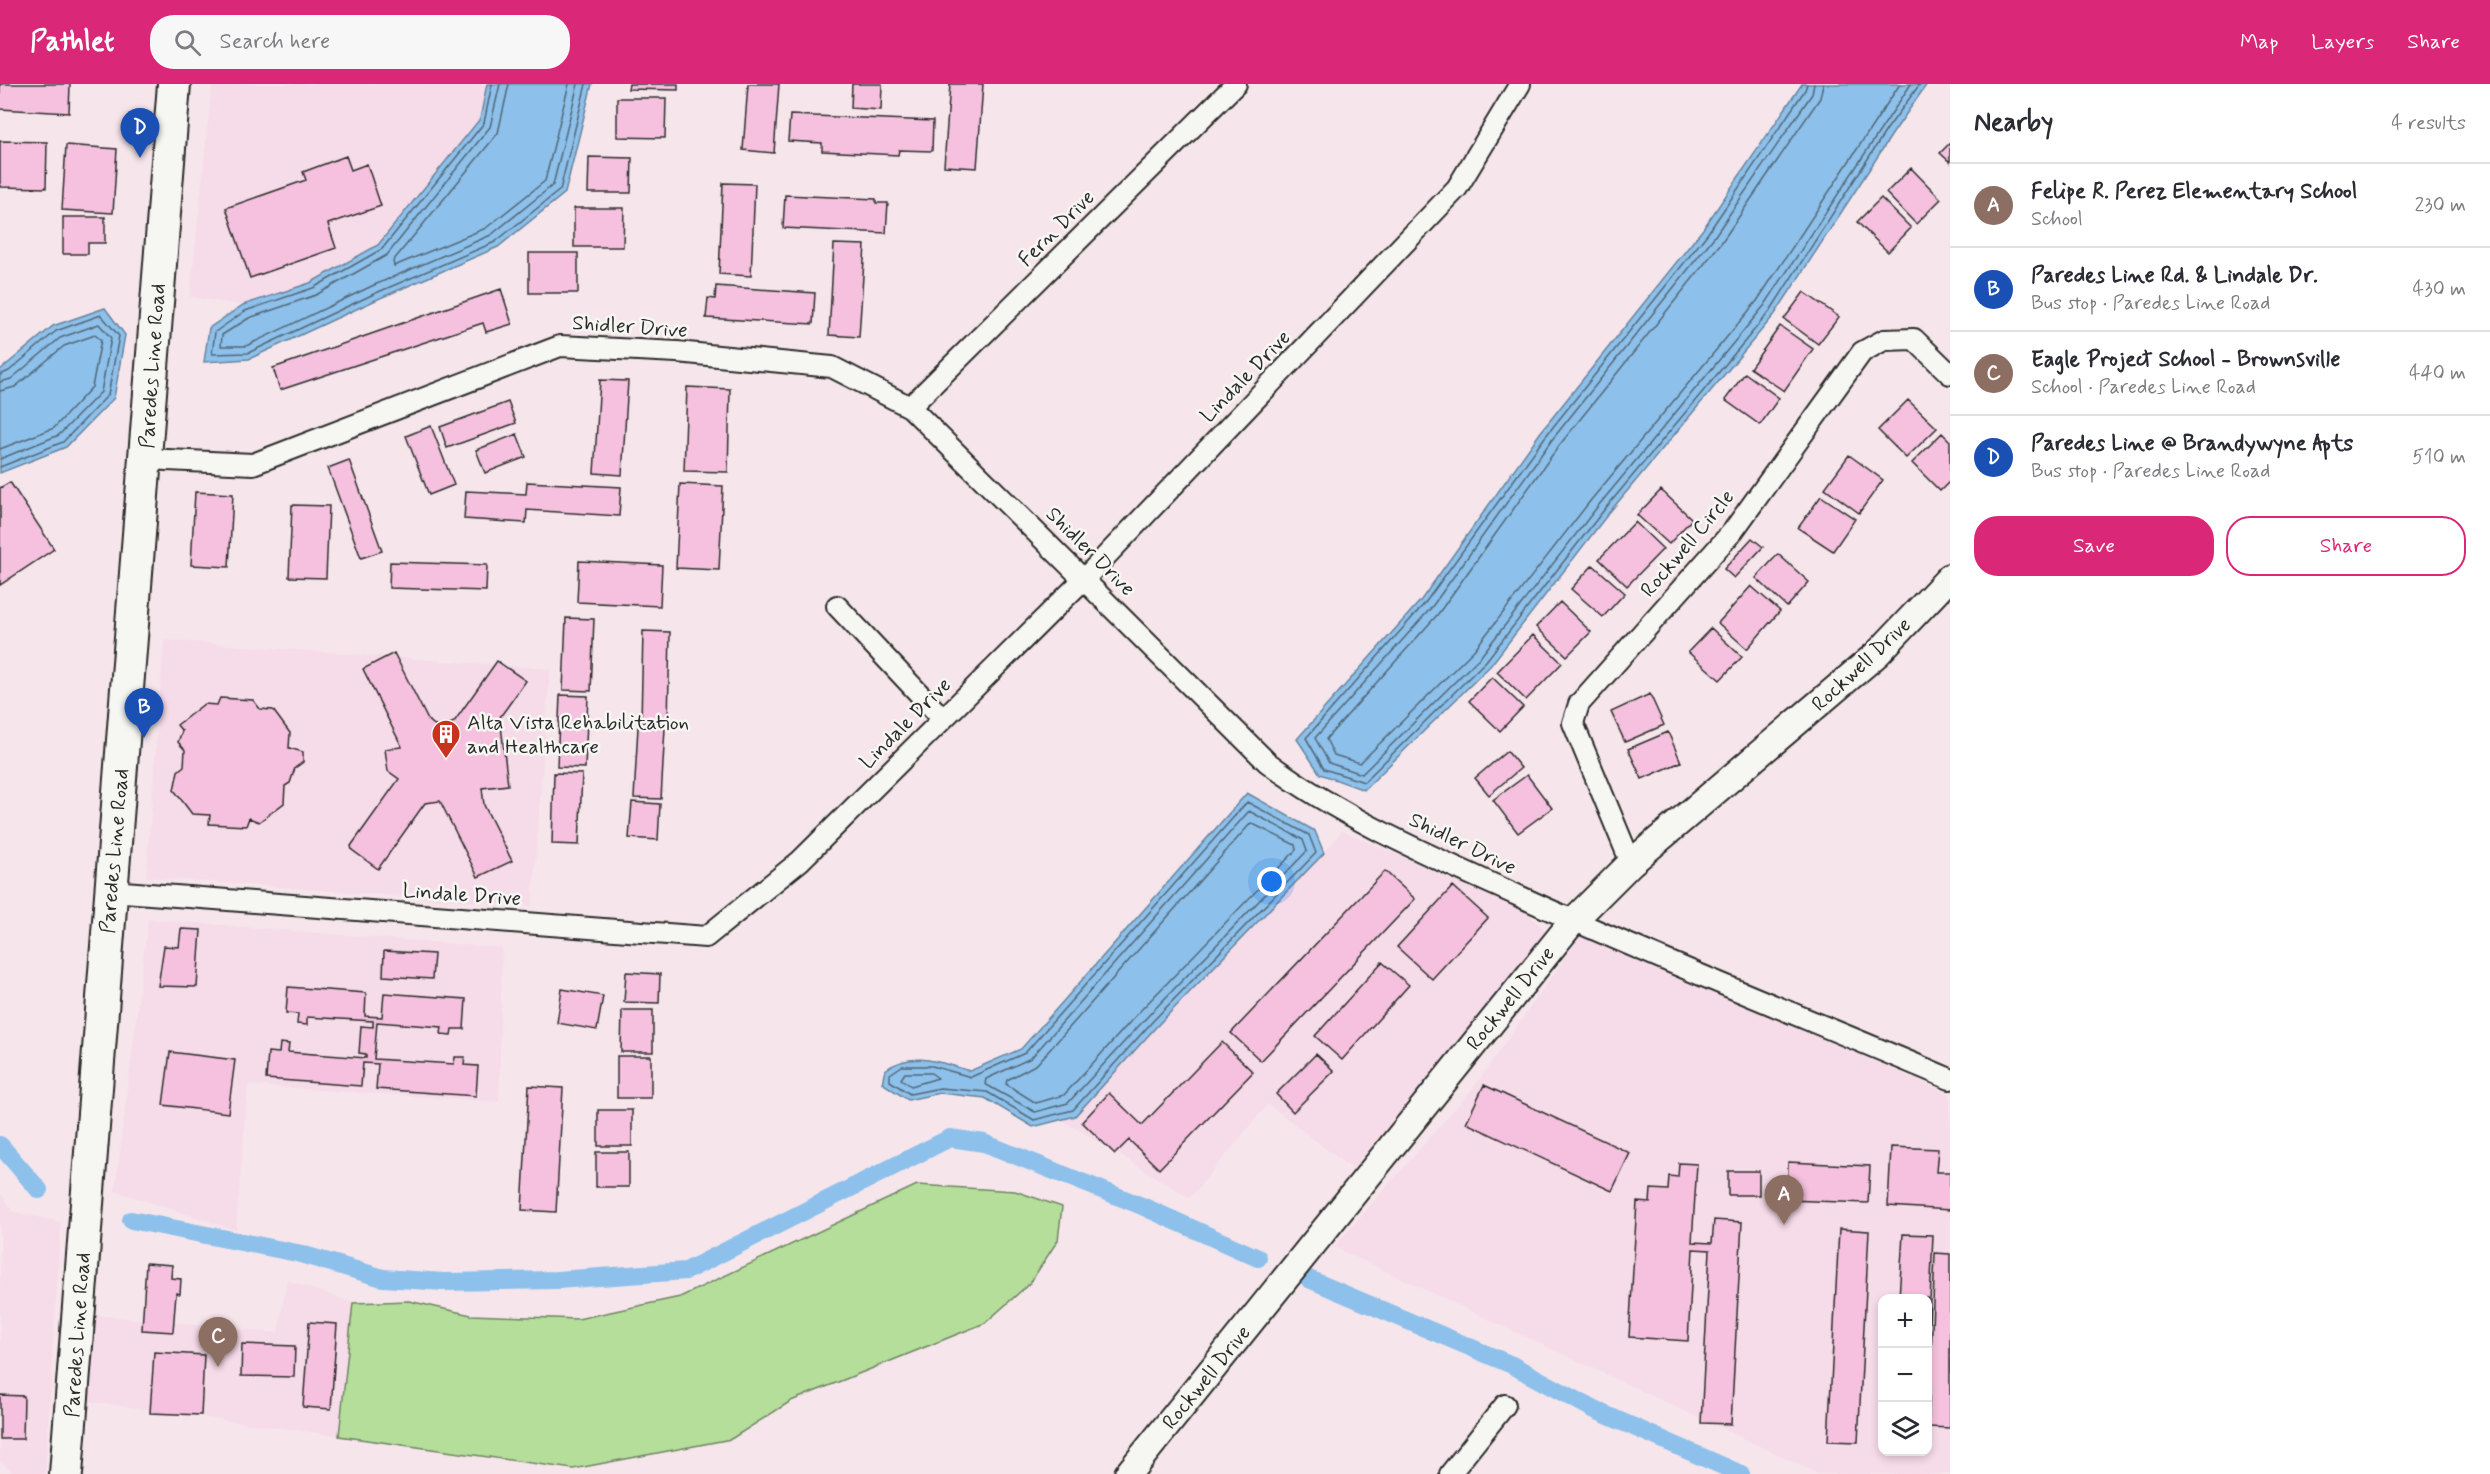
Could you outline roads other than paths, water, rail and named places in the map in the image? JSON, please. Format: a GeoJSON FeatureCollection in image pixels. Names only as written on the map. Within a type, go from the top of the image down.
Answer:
{"type":"FeatureCollection","features":[{"type":"Feature","properties":{"kind":"main road","name":"Paredes Line Road"},"geometry":{"type":"LineString","coordinates":[[66,1474],[174,84]]}},
{"type":"Feature","properties":{"kind":"street","name":"Fern Drive"},"geometry":{"type":"LineString","coordinates":[[909,406],[1236,84]]}},
{"type":"Feature","properties":{"kind":"street","name":"Lindale Drive"},"geometry":{"type":"LineString","coordinates":[[111,891],[706,937],[800,861],[1085,578],[1457,188],[1520,84]]}},
{"type":"Feature","properties":{"kind":"street","name":"Rockwell Circle"},"geometry":{"type":"LineString","coordinates":[[1631,863],[1573,723],[1579,704],[1733,531],[1862,352],[1884,340],[1914,339],[1950,374]]}},
{"type":"Feature","properties":{"kind":"street","name":"Shidler Drive"},"geometry":{"type":"LineString","coordinates":[[146,459],[253,464],[560,346],[676,352],[832,367],[909,406],[1085,578],[1267,762],[1301,788],[1449,865],[1573,921],[1950,1079]]}},
{"type":"Feature","properties":{"kind":"street","name":"Rockwell Drive"},"geometry":{"type":"LineString","coordinates":[[1128,1474],[1573,921],[1631,863],[1878,653],[1950,577]]}},
{"type":"Feature","properties":{"kind":"street"},"geometry":{"type":"LineString","coordinates":[[837,606],[943,719]]}},
{"type":"Feature","properties":{"kind":"street"},"geometry":{"type":"LineString","coordinates":[[1450,1474],[1505,1405]]}},
{"type":"Feature","properties":{"kind":"water"},"geometry":{"type":"Polygon","coordinates":[[[487,84],[592,84],[565,193],[498,247],[378,299],[249,359],[204,362],[209,328],[243,305],[310,283],[378,245],[480,119],[487,84]]]}},
{"type":"Feature","properties":{"kind":"water"},"geometry":{"type":"Polygon","coordinates":[[[1802,84],[1927,84],[1775,314],[1608,514],[1491,665],[1364,790],[1320,774],[1297,739],[1421,600],[1540,433],[1703,229],[1802,84]]]}},
{"type":"Feature","properties":{"kind":"water"},"geometry":{"type":"Polygon","coordinates":[[[105,308],[125,335],[114,398],[66,447],[0,473],[0,370],[53,326],[105,308]]]}},
{"type":"Feature","properties":{"kind":"water"},"geometry":{"type":"Polygon","coordinates":[[[1247,793],[1315,831],[1324,853],[1157,1026],[1075,1116],[1033,1127],[985,1098],[940,1093],[908,1100],[882,1083],[885,1070],[906,1060],[926,1060],[970,1071],[1021,1049],[1247,793]]]}},
{"type":"Feature","properties":{"kind":"waterway"},"geometry":{"type":"LineString","coordinates":[[131,1220],[297,1253],[383,1278],[444,1282],[557,1280],[686,1271],[950,1138],[984,1143],[1142,1206],[1258,1258]]}},
{"type":"Feature","properties":{"kind":"waterway"},"geometry":{"type":"LineString","coordinates":[[0,1145],[39,1190]]}},
{"type":"Feature","properties":{"kind":"waterway"},"geometry":{"type":"LineString","coordinates":[[1309,1279],[1512,1365],[1595,1410],[1741,1474]]}},
{"type":"Feature","properties":{"kind":"place","name":"Paredes Line @ Brandywyne Apts"},"geometry":{"type":"Point","coordinates":[140,158]}},
{"type":"Feature","properties":{"kind":"place","name":"Paredes Line Rd. & Lindale Dr."},"geometry":{"type":"Point","coordinates":[144,738]}},
{"type":"Feature","properties":{"kind":"place","name":"Alta Vista Rehabilitation and Healthcare"},"geometry":{"type":"Point","coordinates":[446,760]}},
{"type":"Feature","properties":{"kind":"place","name":"Felipe R. Perez Elementary School"},"geometry":{"type":"Point","coordinates":[1784,1225]}},
{"type":"Feature","properties":{"kind":"place","name":"Eagle Project School - Brownsville"},"geometry":{"type":"Point","coordinates":[218,1367]}}]}
